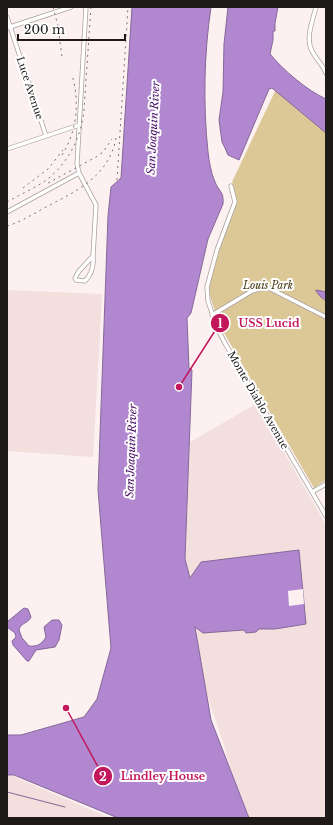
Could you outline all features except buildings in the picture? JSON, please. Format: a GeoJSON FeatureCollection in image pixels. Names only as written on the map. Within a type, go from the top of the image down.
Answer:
{"type":"FeatureCollection","features":[{"type":"Feature","properties":{"kind":"street"},"geometry":{"type":"LineString","coordinates":[[9,28],[60,9],[70,7]]}},
{"type":"Feature","properties":{"kind":"street"},"geometry":{"type":"LineString","coordinates":[[86,7],[77,164],[79,173],[96,205],[93,269],[85,281],[76,280],[76,274],[93,256]]}},
{"type":"Feature","properties":{"kind":"street"},"geometry":{"type":"LineString","coordinates":[[316,7],[310,32],[310,44],[312,51],[325,68],[326,73]]}},
{"type":"Feature","properties":{"kind":"street","name":"Luce Avenue"},"geometry":{"type":"LineString","coordinates":[[7,17],[9,28],[46,136]]}},
{"type":"Feature","properties":{"kind":"street"},"geometry":{"type":"LineString","coordinates":[[7,149],[79,125]]}},
{"type":"Feature","properties":{"kind":"street"},"geometry":{"type":"LineString","coordinates":[[7,212],[79,173]]}},
{"type":"Feature","properties":{"kind":"street","name":"Monte Diablo Avenue"},"geometry":{"type":"LineString","coordinates":[[231,186],[235,202],[217,250],[207,283],[206,292],[212,315],[218,330],[326,516]]}},
{"type":"Feature","properties":{"kind":"street"},"geometry":{"type":"LineString","coordinates":[[212,315],[252,291],[267,287],[326,317]]}},
{"type":"Feature","properties":{"kind":"street"},"geometry":{"type":"LineString","coordinates":[[312,492],[326,484]]}},
{"type":"Feature","properties":{"kind":"shaded area"},"geometry":{"type":"Polygon","coordinates":[[[7,290],[102,294],[93,457],[7,451],[7,290]]]}},
{"type":"Feature","properties":{"kind":"shaded area"},"geometry":{"type":"Polygon","coordinates":[[[256,404],[326,525],[326,818],[244,818],[224,745],[205,689],[185,559],[190,442],[256,404]]]}},
{"type":"Feature","properties":{"kind":"shaded area"},"geometry":{"type":"Polygon","coordinates":[[[7,774],[10,775],[110,818],[7,818],[7,774]]]}},
{"type":"Feature","properties":{"kind":"green space","name":"Louis Park"},"geometry":{"type":"Polygon","coordinates":[[[277,87],[326,129],[326,480],[314,488],[220,326],[210,296],[209,278],[236,196],[232,182],[277,87]]]}},
{"type":"Feature","properties":{"kind":"water","name":"San Joaquin River"},"geometry":{"type":"Polygon","coordinates":[[[132,7],[211,7],[206,61],[206,134],[211,171],[222,194],[223,204],[208,239],[191,313],[187,318],[189,368],[192,370],[185,559],[190,578],[201,562],[299,550],[306,624],[275,629],[259,629],[256,632],[246,633],[244,630],[203,633],[195,627],[211,720],[249,818],[118,818],[14,775],[7,775],[7,735],[21,735],[84,717],[97,699],[111,648],[98,490],[108,216],[111,187],[121,178],[132,7]]]}},
{"type":"Feature","properties":{"kind":"water"},"geometry":{"type":"Polygon","coordinates":[[[228,7],[278,7],[270,54],[296,80],[311,91],[326,99],[326,133],[272,88],[269,89],[239,160],[228,155],[222,142],[219,120],[223,92],[224,44],[228,7]]]}},
{"type":"Feature","properties":{"kind":"water"},"geometry":{"type":"Polygon","coordinates":[[[316,290],[326,292],[326,301],[320,296],[316,290]]]}},
{"type":"Feature","properties":{"kind":"water"},"geometry":{"type":"Polygon","coordinates":[[[24,608],[28,609],[31,617],[21,626],[19,630],[22,638],[29,646],[37,645],[43,642],[46,637],[44,627],[52,620],[59,620],[62,625],[59,640],[55,647],[36,650],[29,661],[27,661],[13,645],[12,641],[16,637],[15,633],[7,627],[7,622],[24,608]]]}},
{"type":"Feature","properties":{"kind":"pier"},"geometry":{"type":"Polygon","coordinates":[[[303,589],[304,604],[289,606],[288,591],[303,589]]]}},
{"type":"Feature","properties":{"kind":"waterway"},"geometry":{"type":"LineString","coordinates":[[7,792],[65,807]]}},
{"type":"Feature","properties":{"kind":"railway"},"geometry":{"type":"LineString","coordinates":[[53,7],[58,26],[62,57]]}},
{"type":"Feature","properties":{"kind":"railway"},"geometry":{"type":"LineString","coordinates":[[7,202],[45,181],[60,167],[72,150],[80,131],[84,110],[91,7]]}},
{"type":"Feature","properties":{"kind":"railway"},"geometry":{"type":"LineString","coordinates":[[117,180],[128,7]]}},
{"type":"Feature","properties":{"kind":"railway"},"geometry":{"type":"LineString","coordinates":[[62,155],[71,136],[76,116],[76,96],[72,75]]}},
{"type":"Feature","properties":{"kind":"railway"},"geometry":{"type":"LineString","coordinates":[[7,226],[22,220],[69,195],[90,181],[106,163],[116,138]]}},
{"type":"Feature","properties":{"kind":"railway"},"geometry":{"type":"LineString","coordinates":[[48,183],[96,157],[103,152],[112,139]]}},
{"type":"Feature","properties":{"kind":"railway"},"geometry":{"type":"LineString","coordinates":[[23,188],[48,169],[63,150]]}},
{"type":"Feature","properties":{"kind":"place","name":"USS Lucid"},"geometry":{"type":"Point","coordinates":[179,387]}},
{"type":"Feature","properties":{"kind":"place","name":"Lindley House"},"geometry":{"type":"Point","coordinates":[66,708]}}]}
